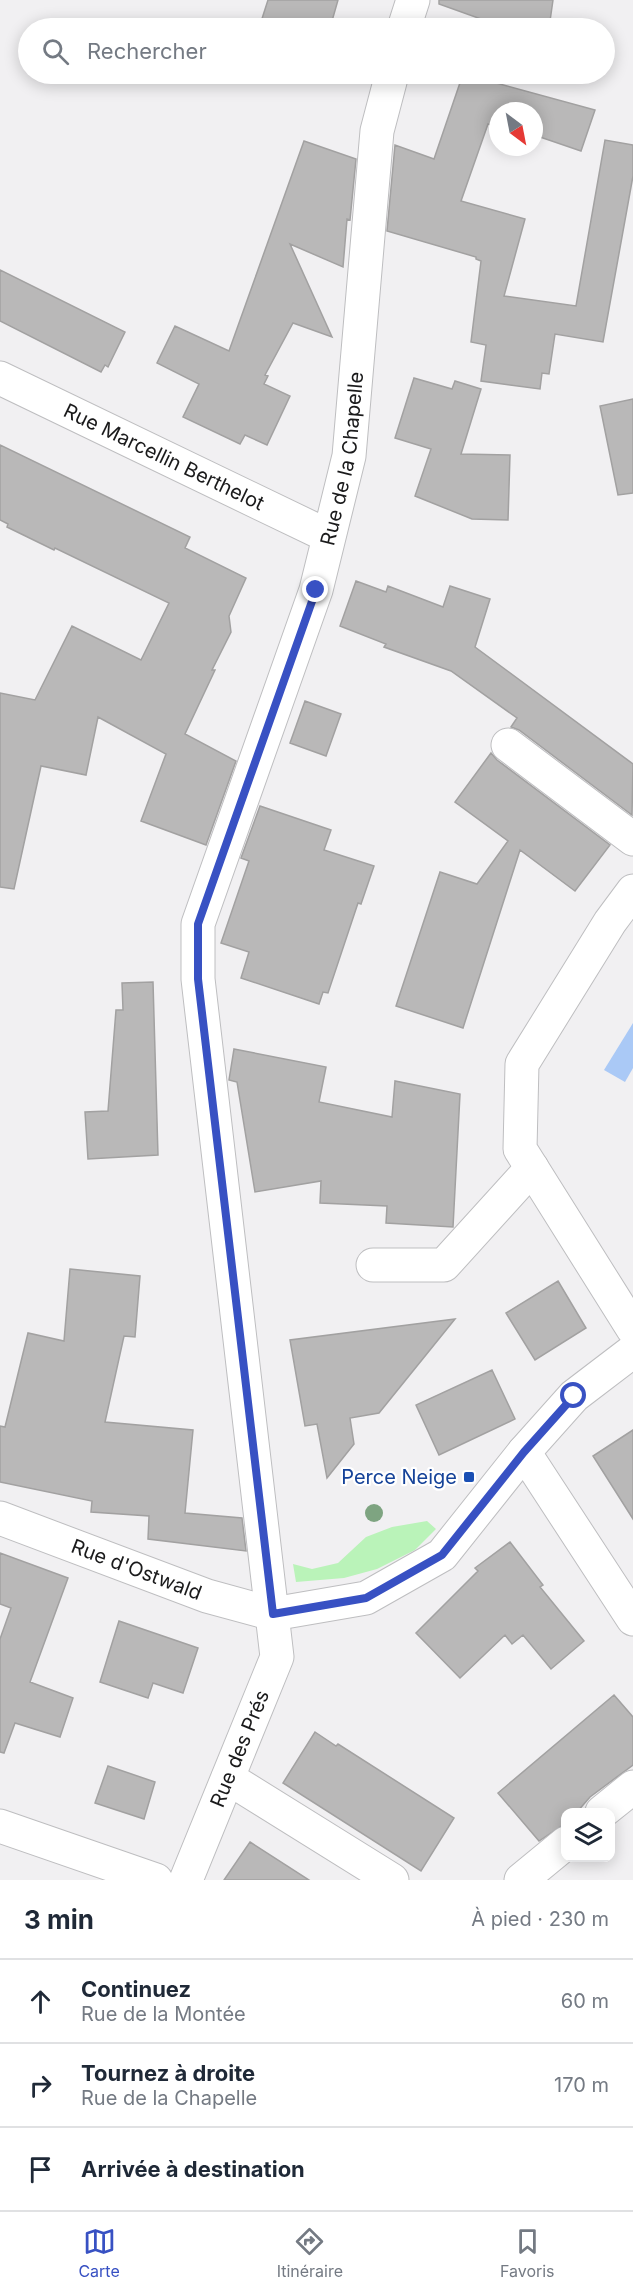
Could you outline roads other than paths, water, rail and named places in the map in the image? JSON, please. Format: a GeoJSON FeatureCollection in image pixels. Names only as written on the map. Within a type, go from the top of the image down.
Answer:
{"type":"FeatureCollection","features":[{"type":"Feature","properties":{"kind":"street"},"geometry":{"type":"LineString","coordinates":[[407,18],[413,0]]}},
{"type":"Feature","properties":{"kind":"street","name":"Rue de la Chapelle"},"geometry":{"type":"LineString","coordinates":[[273,1614],[198,979],[198,924],[316,590],[350,456],[377,131],[389,84]]}},
{"type":"Feature","properties":{"kind":"street","name":"Rue Marcellin Berthelot"},"geometry":{"type":"LineString","coordinates":[[0,378],[328,536]]}},
{"type":"Feature","properties":{"kind":"street"},"geometry":{"type":"LineString","coordinates":[[508,745],[633,839]]}},
{"type":"Feature","properties":{"kind":"street"},"geometry":{"type":"LineString","coordinates":[[633,891],[610,922],[522,1064],[520,1149],[633,1329]]}},
{"type":"Feature","properties":{"kind":"street"},"geometry":{"type":"LineString","coordinates":[[373,1265],[444,1265],[532,1168]]}},
{"type":"Feature","properties":{"kind":"street"},"geometry":{"type":"LineString","coordinates":[[273,1614],[366,1598],[442,1555],[524,1452],[574,1396],[633,1351]]}},
{"type":"Feature","properties":{"kind":"street"},"geometry":{"type":"LineString","coordinates":[[524,1452],[633,1618]]}},
{"type":"Feature","properties":{"kind":"street","name":"Rue d'Ostwald"},"geometry":{"type":"LineString","coordinates":[[0,1518],[207,1596],[273,1614]]}},
{"type":"Feature","properties":{"kind":"street","name":"Rue des Prés"},"geometry":{"type":"LineString","coordinates":[[186,1880],[277,1657],[273,1614]]}},
{"type":"Feature","properties":{"kind":"street"},"geometry":{"type":"LineString","coordinates":[[228,1778],[392,1880]]}},
{"type":"Feature","properties":{"kind":"street"},"geometry":{"type":"LineString","coordinates":[[607,1808],[633,1787]]}},
{"type":"Feature","properties":{"kind":"street"},"geometry":{"type":"LineString","coordinates":[[0,1826],[156,1880]]}},
{"type":"Feature","properties":{"kind":"street"},"geometry":{"type":"LineString","coordinates":[[521,1880],[561,1847]]}},
{"type":"Feature","properties":{"kind":"water"},"geometry":{"type":"Polygon","coordinates":[[[633,1023],[633,1068],[625,1082],[604,1070],[633,1023]]]}},
{"type":"Feature","properties":{"kind":"place","name":"Perce Neige"},"geometry":{"type":"Point","coordinates":[469,1477]}}]}
